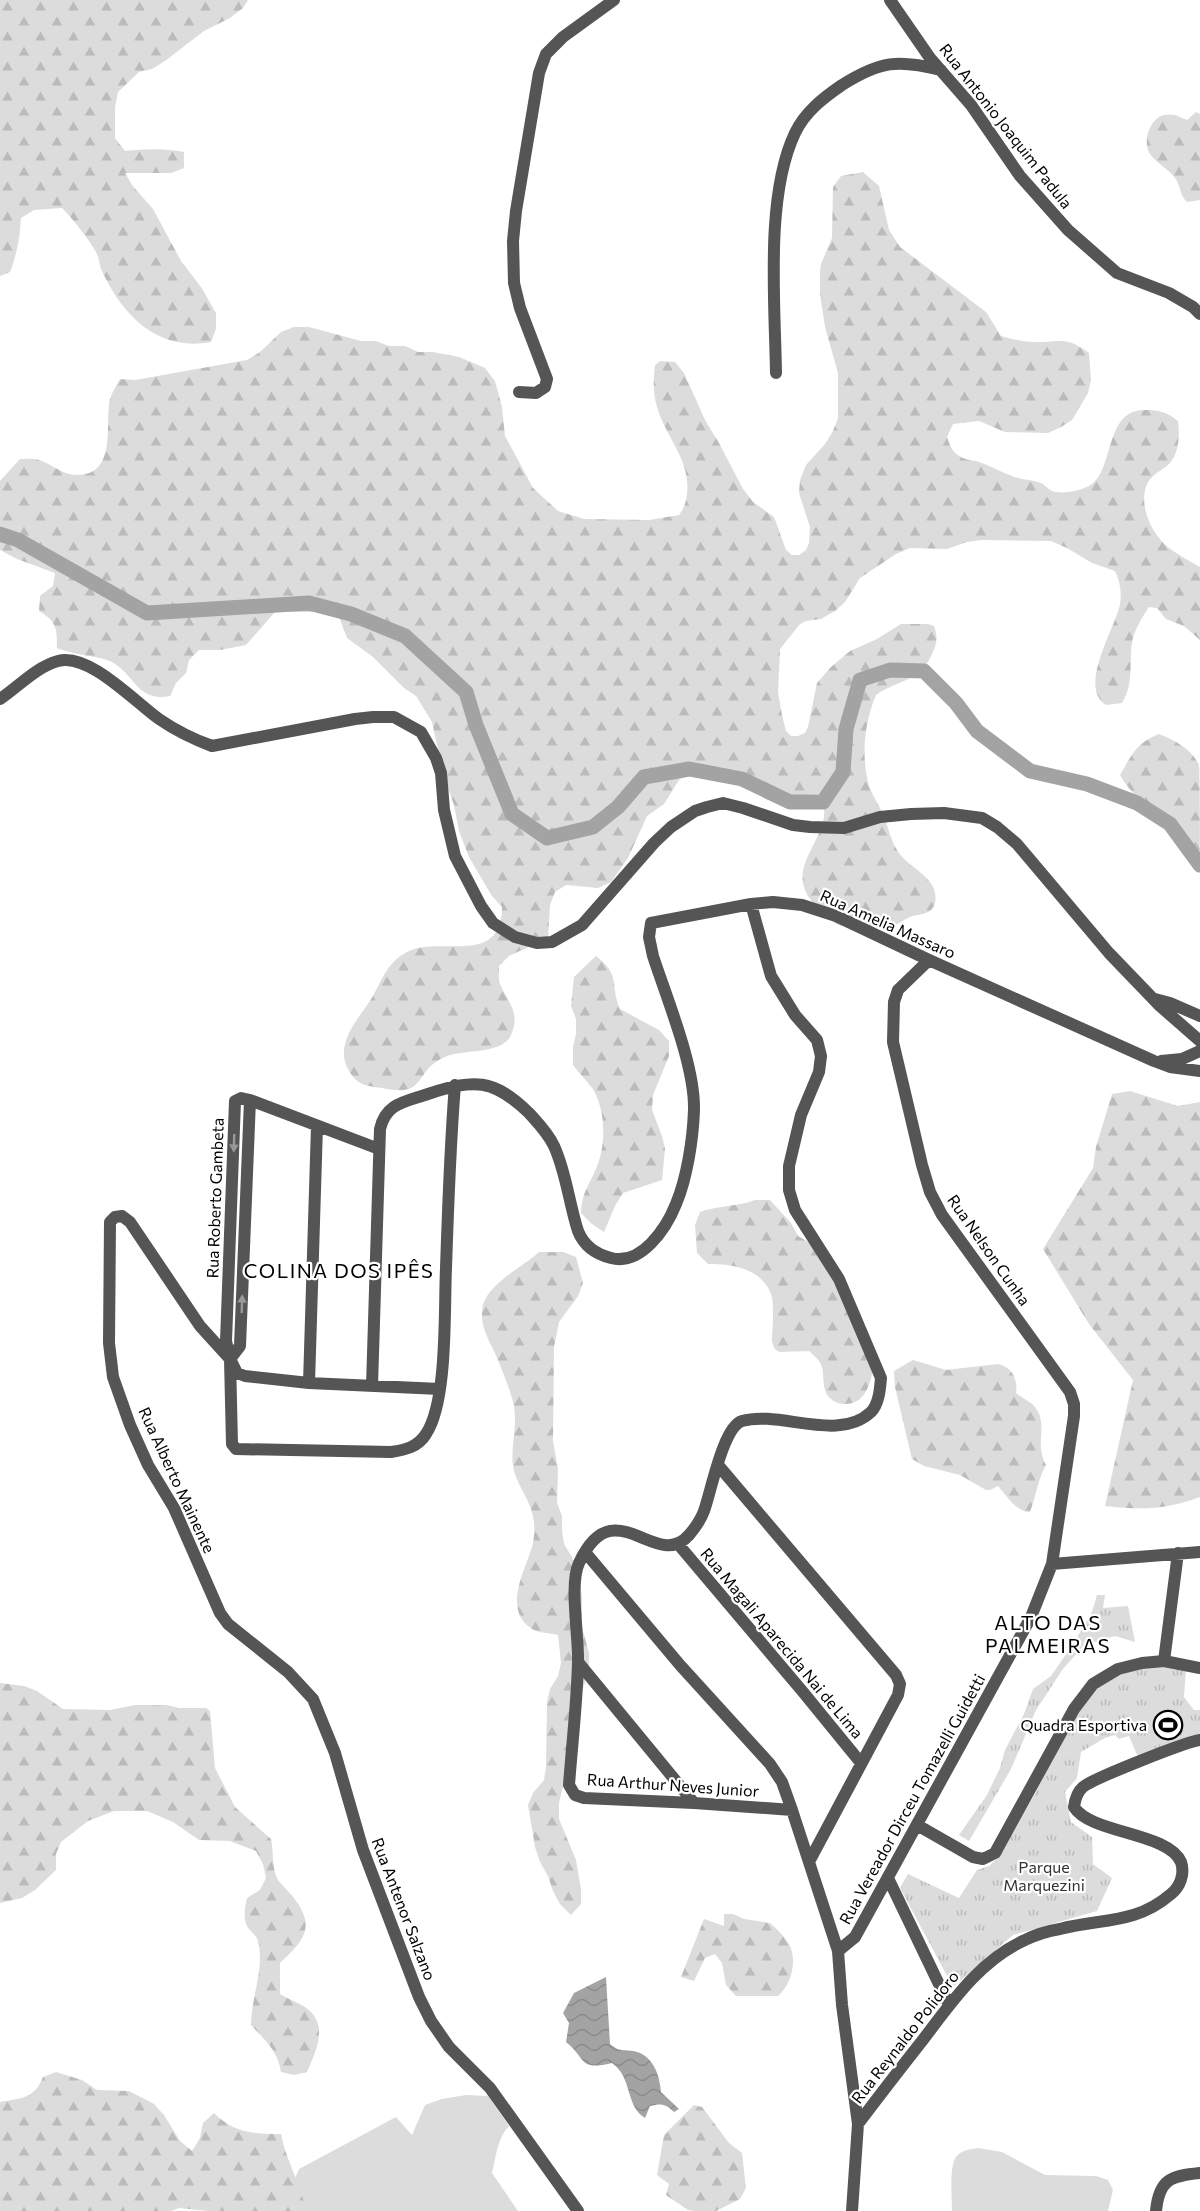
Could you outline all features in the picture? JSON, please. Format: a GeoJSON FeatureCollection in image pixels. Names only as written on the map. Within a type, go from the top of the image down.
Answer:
{"type":"FeatureCollection","features":[{"type":"Feature","properties":{"kind":"street"},"geometry":{"type":"LineString","coordinates":[[519,392],[536,393],[545,387],[547,379],[520,308],[514,283],[513,241],[516,211],[539,73],[546,54],[563,37],[614,0]]}},
{"type":"Feature","properties":{"kind":"street","name":"Rua Antonio Joaquim Padula"},"geometry":{"type":"LineString","coordinates":[[890,0],[930,58],[971,105],[1020,176],[1076,238],[1117,273],[1169,293],[1193,307],[1200,314]]}},
{"type":"Feature","properties":{"kind":"street"},"geometry":{"type":"LineString","coordinates":[[776,373],[775,232],[782,165],[795,131],[818,101],[867,69],[914,63],[942,71]]}},
{"type":"Feature","properties":{"kind":"street"},"geometry":{"type":"LineString","coordinates":[[0,699],[41,669],[57,661],[69,659],[97,670],[160,720],[212,746],[355,719],[394,717],[421,732],[436,758],[441,773],[444,810],[455,856],[481,906],[493,923],[514,937],[537,943],[552,942],[582,925],[654,843],[671,827],[695,811],[707,807],[723,803],[793,825],[810,827],[844,828],[880,817],[911,814],[944,813],[982,818],[998,827],[1017,844],[1109,953],[1161,1006],[1200,1041]]}},
{"type":"Feature","properties":{"kind":"street","name":"Rua Amelia Massaro"},"geometry":{"type":"LineString","coordinates":[[455,1085],[483,1084],[501,1090],[542,1127],[554,1145],[582,1242],[593,1251],[620,1260],[632,1258],[647,1247],[666,1223],[676,1204],[689,1155],[694,1110],[693,1085],[653,956],[649,937],[651,923],[751,904],[773,902],[802,905],[836,916],[1154,1061],[1170,1067],[1200,1071]]}},
{"type":"Feature","properties":{"kind":"street"},"geometry":{"type":"LineString","coordinates":[[678,1544],[689,1536],[703,1514],[729,1433],[739,1422],[758,1418],[833,1426],[856,1422],[872,1412],[879,1395],[881,1378],[839,1279],[795,1210],[789,1190],[789,1166],[801,1114],[819,1072],[821,1056],[817,1040],[795,1015],[771,976],[751,904]]}},
{"type":"Feature","properties":{"kind":"street","name":"Rua Nelson Cunha"},"geometry":{"type":"LineString","coordinates":[[929,960],[898,990],[894,1002],[893,1042],[930,1192],[942,1215],[1070,1392],[1074,1404],[1074,1416]]}},
{"type":"Feature","properties":{"kind":"street"},"geometry":{"type":"LineString","coordinates":[[1155,999],[1200,1016]]}},
{"type":"Feature","properties":{"kind":"street"},"geometry":{"type":"LineString","coordinates":[[1154,1061],[1182,1059],[1200,1051]]}},
{"type":"Feature","properties":{"kind":"street"},"geometry":{"type":"LineString","coordinates":[[230,1359],[232,1444],[238,1450],[391,1452],[407,1450],[419,1443],[427,1434],[440,1389],[455,1085],[392,1107],[383,1117],[379,1149],[372,1386]]}},
{"type":"Feature","properties":{"kind":"street","name":"Rua Roberto Gambeta"},"geometry":{"type":"LineString","coordinates":[[230,1359],[240,1346],[250,1100],[317,1126]]}},
{"type":"Feature","properties":{"kind":"street"},"geometry":{"type":"LineString","coordinates":[[309,1383],[317,1126],[379,1149]]}},
{"type":"Feature","properties":{"kind":"street","name":"Rua Alberto Mainente"},"geometry":{"type":"LineString","coordinates":[[220,1613],[174,1508],[148,1465],[130,1425],[113,1377],[109,1342],[110,1222],[115,1217],[122,1216],[130,1222],[200,1326],[230,1359]]}},
{"type":"Feature","properties":{"kind":"street"},"geometry":{"type":"LineString","coordinates":[[230,1359],[237,1373],[245,1376],[309,1383],[440,1389]]}},
{"type":"Feature","properties":{"kind":"street","name":"Rua Vereador Dirceu Tomazelli Guidetti"},"geometry":{"type":"LineString","coordinates":[[838,1951],[855,1937],[1031,1617],[1052,1564],[1074,1416]]}},
{"type":"Feature","properties":{"kind":"street"},"geometry":{"type":"LineString","coordinates":[[718,1465],[896,1675],[900,1684],[898,1695],[810,1860]]}},
{"type":"Feature","properties":{"kind":"street","name":"Rua Arthur Neves Junior"},"geometry":{"type":"LineString","coordinates":[[678,1544],[660,1545],[629,1531],[612,1530],[598,1536],[577,1565],[575,1584],[578,1662],[569,1785],[575,1795],[584,1798],[792,1810]]}},
{"type":"Feature","properties":{"kind":"street","name":"Rua Magali Aparecida Nai de Lima"},"geometry":{"type":"LineString","coordinates":[[678,1544],[861,1763]]}},
{"type":"Feature","properties":{"kind":"street"},"geometry":{"type":"LineString","coordinates":[[1052,1564],[1200,1551]]}},
{"type":"Feature","properties":{"kind":"street"},"geometry":{"type":"LineString","coordinates":[[585,1552],[680,1665],[770,1764],[782,1782],[810,1860],[838,1951],[842,2005],[858,2124]]}},
{"type":"Feature","properties":{"kind":"street"},"geometry":{"type":"LineString","coordinates":[[1164,1661],[1178,1553]]}},
{"type":"Feature","properties":{"kind":"street","name":"Rua Antenor Salzano"},"geometry":{"type":"LineString","coordinates":[[220,1613],[228,1624],[288,1672],[313,1699],[334,1753],[363,1850],[419,1997],[431,2021],[448,2047],[490,2088],[578,2211]]}},
{"type":"Feature","properties":{"kind":"street"},"geometry":{"type":"LineString","coordinates":[[917,1825],[973,1857],[983,1859],[996,1853],[1074,1709],[1093,1684],[1118,1669],[1142,1662],[1164,1661],[1200,1668]]}},
{"type":"Feature","properties":{"kind":"street"},"geometry":{"type":"LineString","coordinates":[[578,1662],[694,1803]]}},
{"type":"Feature","properties":{"kind":"street","name":"Rua Reynaldo Polidoro"},"geometry":{"type":"LineString","coordinates":[[852,2211],[858,2124],[963,1987],[991,1961],[1024,1940],[1061,1928],[1114,1921],[1156,1907],[1178,1889],[1183,1873],[1180,1861],[1169,1849],[1078,1814],[1074,1807],[1082,1787],[1200,1740]]}},
{"type":"Feature","properties":{"kind":"street"},"geometry":{"type":"LineString","coordinates":[[888,1878],[949,2006]]}},
{"type":"Feature","properties":{"kind":"street"},"geometry":{"type":"LineString","coordinates":[[1156,2211],[1159,2192],[1168,2180],[1181,2175],[1200,2173]]}},
{"type":"Feature","properties":{"kind":"green space"},"geometry":{"type":"Polygon","coordinates":[[[0,0],[248,0],[243,8],[230,18],[204,31],[165,61],[152,69],[139,72],[118,92],[115,107],[115,138],[125,151],[155,149],[184,152],[184,168],[171,173],[125,173],[132,185],[153,209],[181,261],[201,287],[216,313],[216,329],[211,342],[192,344],[174,341],[158,335],[131,315],[110,286],[93,247],[62,208],[34,210],[21,218],[18,245],[10,272],[0,276],[0,0]]]}},
{"type":"Feature","properties":{"kind":"green space"},"geometry":{"type":"Polygon","coordinates":[[[1196,112],[1200,114],[1200,200],[1187,202],[1174,177],[1150,154],[1147,137],[1151,125],[1159,117],[1170,115],[1187,120],[1196,112]]]}},
{"type":"Feature","properties":{"kind":"green space"},"geometry":{"type":"Polygon","coordinates":[[[863,172],[879,186],[889,230],[900,247],[986,312],[1001,336],[1031,342],[1068,342],[1089,353],[1091,380],[1088,393],[1072,420],[1048,433],[1005,432],[979,421],[953,424],[947,437],[954,452],[965,459],[986,464],[1014,477],[1041,483],[1052,491],[1067,492],[1092,484],[1099,476],[1116,429],[1132,412],[1159,411],[1178,421],[1179,438],[1175,455],[1169,464],[1148,482],[1144,499],[1148,518],[1162,542],[1200,567],[1200,640],[1184,626],[1166,619],[1157,608],[1149,607],[1133,638],[1130,681],[1126,696],[1122,703],[1106,705],[1098,696],[1095,685],[1101,656],[1120,604],[1120,587],[1115,571],[1092,563],[1051,541],[981,540],[947,549],[910,548],[896,554],[860,578],[845,602],[835,611],[821,619],[800,624],[780,649],[778,692],[786,731],[791,736],[798,736],[805,733],[808,727],[817,683],[850,651],[877,639],[901,624],[934,626],[935,647],[927,663],[915,675],[876,695],[866,729],[865,763],[869,786],[894,845],[904,859],[929,880],[935,894],[934,907],[926,913],[886,927],[841,926],[827,918],[805,891],[803,877],[805,863],[823,823],[824,809],[819,794],[806,795],[792,801],[768,800],[745,787],[720,767],[691,770],[679,780],[664,804],[647,816],[628,858],[611,882],[598,888],[566,885],[555,892],[550,905],[548,938],[509,956],[499,966],[500,984],[510,1002],[515,1020],[507,1041],[491,1049],[445,1057],[428,1069],[414,1086],[407,1089],[375,1087],[359,1082],[348,1069],[344,1047],[353,1026],[391,965],[402,955],[422,947],[468,946],[481,943],[492,937],[499,926],[502,907],[492,896],[469,857],[459,831],[432,722],[416,696],[404,688],[373,657],[347,638],[337,612],[275,612],[246,645],[220,650],[199,650],[189,660],[186,673],[176,683],[170,696],[159,697],[143,692],[112,662],[57,648],[55,626],[39,611],[40,596],[53,586],[55,573],[0,550],[0,481],[20,459],[39,460],[72,475],[89,473],[98,468],[103,459],[108,438],[110,401],[120,379],[135,380],[247,360],[260,352],[281,332],[294,327],[309,327],[361,341],[376,341],[389,346],[405,346],[418,352],[433,352],[459,357],[485,368],[495,381],[502,407],[505,436],[533,488],[558,511],[584,519],[649,520],[679,515],[682,510],[687,494],[685,470],[661,418],[654,386],[655,365],[660,361],[675,362],[684,373],[705,420],[743,489],[753,502],[774,517],[786,550],[792,555],[799,555],[806,550],[809,543],[810,527],[799,493],[800,480],[806,465],[825,444],[838,418],[838,373],[825,327],[820,294],[821,264],[832,238],[833,187],[841,176],[863,172]]]}},
{"type":"Feature","properties":{"kind":"green space"},"geometry":{"type":"Polygon","coordinates":[[[1159,734],[1187,750],[1199,765],[1200,855],[1183,835],[1128,788],[1120,775],[1139,746],[1159,734]]]}},
{"type":"Feature","properties":{"kind":"green space"},"geometry":{"type":"Polygon","coordinates":[[[596,956],[612,975],[620,1009],[659,1030],[669,1041],[669,1056],[653,1095],[652,1110],[665,1149],[662,1180],[623,1193],[604,1232],[581,1213],[584,1195],[602,1150],[603,1119],[594,1091],[573,1065],[576,1019],[571,1006],[574,977],[596,956]]]}},
{"type":"Feature","properties":{"kind":"green space"},"geometry":{"type":"Polygon","coordinates":[[[1130,1091],[1178,1106],[1200,1102],[1200,1497],[1153,1508],[1105,1506],[1133,1380],[1089,1324],[1043,1249],[1093,1168],[1096,1147],[1112,1094],[1130,1091]]]}},
{"type":"Feature","properties":{"kind":"green space"},"geometry":{"type":"Polygon","coordinates":[[[755,1200],[770,1200],[791,1223],[798,1236],[815,1246],[868,1345],[873,1362],[870,1383],[863,1396],[852,1403],[835,1402],[827,1395],[821,1365],[809,1351],[779,1352],[774,1348],[772,1298],[760,1278],[745,1269],[708,1264],[697,1253],[695,1225],[700,1212],[755,1200]]]}},
{"type":"Feature","properties":{"kind":"green space"},"geometry":{"type":"Polygon","coordinates":[[[539,1252],[563,1252],[576,1257],[583,1283],[578,1296],[559,1322],[554,1347],[553,1441],[558,1469],[557,1503],[562,1516],[564,1544],[572,1557],[580,1583],[582,1627],[589,1653],[589,1669],[581,1695],[572,1764],[559,1803],[559,1819],[576,1860],[581,1889],[581,1904],[571,1915],[560,1904],[540,1862],[535,1847],[528,1805],[533,1793],[544,1780],[547,1702],[561,1663],[558,1635],[532,1629],[519,1613],[518,1593],[532,1545],[534,1522],[531,1508],[514,1471],[512,1455],[515,1415],[513,1402],[509,1387],[485,1332],[482,1317],[484,1302],[496,1286],[539,1252]]]}},
{"type":"Feature","properties":{"kind":"green space"},"geometry":{"type":"Polygon","coordinates":[[[913,1360],[946,1370],[998,1364],[1013,1374],[1016,1393],[1038,1411],[1042,1456],[1046,1465],[1030,1512],[1016,1507],[998,1486],[986,1490],[960,1475],[924,1466],[912,1459],[895,1387],[894,1371],[913,1360]]]}},
{"type":"Feature","properties":{"kind":"green space"},"geometry":{"type":"Polygon","coordinates":[[[1097,1595],[1105,1595],[1103,1608],[1128,1606],[1135,1642],[1115,1636],[1084,1645],[1063,1669],[1036,1710],[1011,1769],[969,1841],[959,1835],[987,1795],[1033,1689],[1051,1676],[1073,1644],[1092,1612],[1097,1595]]]}},
{"type":"Feature","properties":{"kind":"green space","name":"Parque Marquezini"},"geometry":{"type":"Polygon","coordinates":[[[1146,1665],[1186,1668],[1184,1697],[1194,1710],[1200,1710],[1200,1737],[1138,1757],[1129,1736],[1119,1739],[1115,1735],[1081,1752],[1077,1778],[1065,1792],[1071,1822],[1092,1837],[1093,1864],[1112,1878],[1097,1911],[1013,1935],[953,1987],[900,1888],[908,1874],[959,1898],[977,1870],[989,1866],[999,1857],[1081,1706],[1096,1686],[1119,1671],[1146,1665]]]}},
{"type":"Feature","properties":{"kind":"green space"},"geometry":{"type":"Polygon","coordinates":[[[0,1683],[24,1686],[37,1691],[63,1709],[110,1710],[135,1705],[167,1705],[179,1708],[206,1708],[210,1711],[215,1768],[235,1807],[271,1839],[276,1875],[296,1901],[305,1920],[305,1928],[299,1942],[280,1963],[280,1994],[305,2007],[317,2021],[319,2038],[307,2072],[294,2075],[281,2072],[274,2052],[251,2025],[260,1952],[257,1939],[246,1923],[245,1908],[247,1898],[260,1890],[266,1878],[263,1864],[256,1851],[230,1841],[199,1840],[173,1822],[147,1811],[114,1811],[88,1821],[61,1842],[56,1854],[56,1870],[35,1890],[22,1898],[0,1903],[0,1683]]]}},
{"type":"Feature","properties":{"kind":"green space"},"geometry":{"type":"Polygon","coordinates":[[[724,1914],[770,1923],[789,1944],[793,1957],[792,1972],[778,1996],[736,1996],[726,1985],[722,1963],[715,1954],[705,1958],[694,1981],[681,1977],[704,1919],[724,1926],[724,1914]]]}},
{"type":"Feature","properties":{"kind":"green space"},"geometry":{"type":"Polygon","coordinates":[[[56,2072],[82,2080],[97,2090],[129,2091],[154,2104],[164,2115],[180,2141],[192,2151],[200,2138],[203,2123],[214,2113],[229,2125],[244,2131],[281,2134],[306,2211],[208,2211],[179,2208],[171,2211],[0,2211],[0,2102],[15,2100],[31,2094],[43,2077],[56,2072]]]}},
{"type":"Feature","properties":{"kind":"green space"},"geometry":{"type":"Polygon","coordinates":[[[466,2095],[488,2096],[509,2126],[499,2142],[492,2173],[518,2211],[298,2211],[293,2183],[299,2169],[396,2117],[412,2135],[425,2105],[442,2099],[466,2095]]]}},
{"type":"Feature","properties":{"kind":"green space"},"geometry":{"type":"Polygon","coordinates":[[[694,2105],[702,2107],[729,2143],[742,2153],[746,2188],[740,2199],[716,2211],[688,2210],[666,2195],[669,2184],[657,2175],[664,2135],[694,2105]]]}},
{"type":"Feature","properties":{"kind":"green space"},"geometry":{"type":"Polygon","coordinates":[[[978,2148],[1002,2152],[1045,2175],[1096,2176],[1108,2180],[1113,2190],[1108,2211],[952,2211],[954,2161],[966,2150],[978,2148]]]}},
{"type":"Feature","properties":{"kind":"water"},"geometry":{"type":"Polygon","coordinates":[[[606,1977],[610,2044],[620,2050],[637,2052],[648,2058],[657,2074],[661,2092],[679,2109],[674,2112],[663,2105],[654,2105],[650,2106],[645,2118],[634,2106],[619,2069],[612,2063],[593,2065],[584,2062],[566,2042],[569,2023],[563,2013],[574,1993],[606,1977]]]}},
{"type":"Feature","properties":{"kind":"waterway"},"geometry":{"type":"LineString","coordinates":[[0,534],[18,540],[147,613],[309,603],[351,614],[405,636],[466,692],[476,725],[512,814],[547,838],[593,827],[618,807],[644,777],[689,769],[742,779],[790,802],[823,802],[843,772],[846,729],[860,680],[890,670],[924,671],[956,703],[977,731],[1030,771],[1087,784],[1137,803],[1170,824],[1200,865]]}},
{"type":"Feature","properties":{"kind":"place","name":"Quadra Esportiva"},"geometry":{"type":"Point","coordinates":[1168,1725]}},
{"type":"Feature","properties":{"kind":"district","name":"COLINA DOS IPÊS"},"geometry":{"type":"Point","coordinates":[339,1271]}},
{"type":"Feature","properties":{"kind":"district","name":"ALTO DAS PALMEIRAS"},"geometry":{"type":"Point","coordinates":[1048,1634]}}]}
